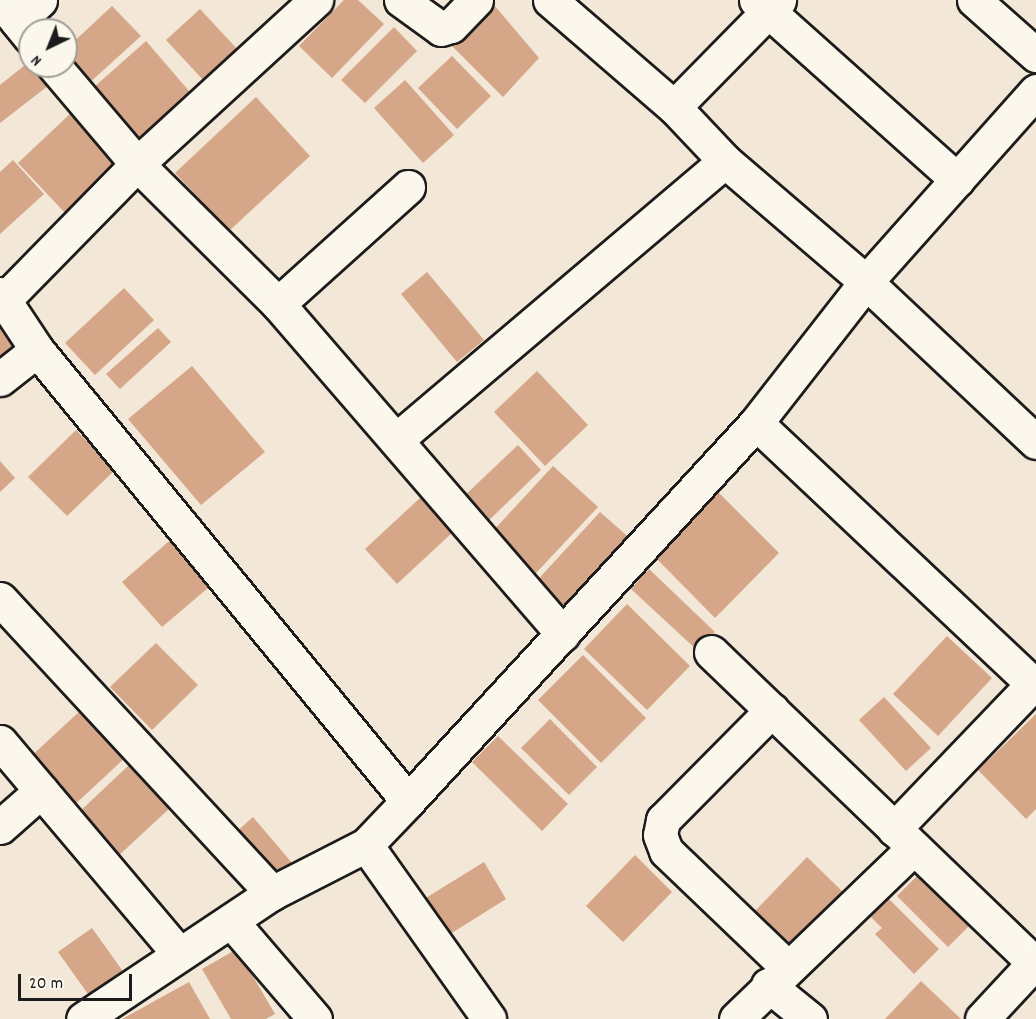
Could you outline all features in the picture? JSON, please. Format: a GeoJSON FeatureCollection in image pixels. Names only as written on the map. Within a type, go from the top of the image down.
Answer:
{"type":"FeatureCollection","features":[{"type":"Feature","properties":{"kind":"street"},"geometry":{"type":"LineString","coordinates":[[316,0],[137,164],[3,296],[38,350],[408,801]]}},
{"type":"Feature","properties":{"kind":"street"},"geometry":{"type":"LineString","coordinates":[[401,0],[441,29],[451,26],[476,0]]}},
{"type":"Feature","properties":{"kind":"street"},"geometry":{"type":"LineString","coordinates":[[550,0],[674,107],[725,162],[866,282],[1036,442]]}},
{"type":"Feature","properties":{"kind":"street"},"geometry":{"type":"LineString","coordinates":[[974,0],[1036,55]]}},
{"type":"Feature","properties":{"kind":"street"},"geometry":{"type":"LineString","coordinates":[[674,107],[768,4],[957,180]]}},
{"type":"Feature","properties":{"kind":"street"},"geometry":{"type":"LineString","coordinates":[[64,78],[137,164],[278,304],[563,634]]}},
{"type":"Feature","properties":{"kind":"street"},"geometry":{"type":"LineString","coordinates":[[83,1019],[272,893],[366,845],[756,423],[866,282],[1036,90]]}},
{"type":"Feature","properties":{"kind":"street"},"geometry":{"type":"LineString","coordinates":[[396,440],[725,162]]}},
{"type":"Feature","properties":{"kind":"street"},"geometry":{"type":"LineString","coordinates":[[278,304],[408,187]]}},
{"type":"Feature","properties":{"kind":"street"},"geometry":{"type":"LineString","coordinates":[[0,379],[38,350]]}},
{"type":"Feature","properties":{"kind":"street"},"geometry":{"type":"LineString","coordinates":[[736,1019],[904,838],[1035,684],[756,423]]}},
{"type":"Feature","properties":{"kind":"street"},"geometry":{"type":"LineString","coordinates":[[0,599],[272,893]]}},
{"type":"Feature","properties":{"kind":"street"},"geometry":{"type":"LineString","coordinates":[[711,652],[1035,964],[982,1019]]}},
{"type":"Feature","properties":{"kind":"street"},"geometry":{"type":"LineString","coordinates":[[772,710],[663,820],[660,836],[666,851],[777,975],[810,1019]]}},
{"type":"Feature","properties":{"kind":"street"},"geometry":{"type":"LineString","coordinates":[[0,742],[179,954]]}},
{"type":"Feature","properties":{"kind":"street"},"geometry":{"type":"LineString","coordinates":[[0,827],[41,791]]}},
{"type":"Feature","properties":{"kind":"street"},"geometry":{"type":"LineString","coordinates":[[366,845],[489,1019]]}},
{"type":"Feature","properties":{"kind":"street"},"geometry":{"type":"LineString","coordinates":[[231,921],[315,1019]]}},
{"type":"Feature","properties":{"kind":"building"},"geometry":{"type":"Polygon","coordinates":[[[344,0],[358,0],[384,24],[332,78],[299,46],[344,0]]]}},
{"type":"Feature","properties":{"kind":"building"},"geometry":{"type":"Polygon","coordinates":[[[494,5],[539,58],[503,97],[450,44],[494,5]]]}},
{"type":"Feature","properties":{"kind":"building"},"geometry":{"type":"Polygon","coordinates":[[[112,6],[141,36],[87,85],[78,76],[78,38],[112,6]]]}},
{"type":"Feature","properties":{"kind":"building"},"geometry":{"type":"Polygon","coordinates":[[[200,9],[239,51],[205,82],[166,40],[200,9]]]}},
{"type":"Feature","properties":{"kind":"building"},"geometry":{"type":"Polygon","coordinates":[[[394,27],[417,51],[365,103],[341,80],[394,27]]]}},
{"type":"Feature","properties":{"kind":"building"},"geometry":{"type":"Polygon","coordinates":[[[146,41],[195,98],[143,144],[93,88],[146,41]]]}},
{"type":"Feature","properties":{"kind":"building"},"geometry":{"type":"Polygon","coordinates":[[[452,56],[491,96],[457,129],[418,88],[452,56]]]}},
{"type":"Feature","properties":{"kind":"building"},"geometry":{"type":"Polygon","coordinates":[[[18,71],[18,78],[49,78],[53,82],[0,123],[0,85],[18,71]]]}},
{"type":"Feature","properties":{"kind":"building"},"geometry":{"type":"Polygon","coordinates":[[[405,80],[454,135],[423,163],[374,108],[405,80]]]}},
{"type":"Feature","properties":{"kind":"building"},"geometry":{"type":"Polygon","coordinates":[[[256,97],[310,156],[229,231],[175,173],[256,97]]]}},
{"type":"Feature","properties":{"kind":"building"},"geometry":{"type":"Polygon","coordinates":[[[72,112],[121,163],[67,215],[18,163],[72,112]]]}},
{"type":"Feature","properties":{"kind":"building"},"geometry":{"type":"Polygon","coordinates":[[[13,160],[44,194],[0,234],[0,172],[13,160]]]}},
{"type":"Feature","properties":{"kind":"building"},"geometry":{"type":"Polygon","coordinates":[[[427,272],[484,340],[457,362],[401,294],[427,272]]]}},
{"type":"Feature","properties":{"kind":"building"},"geometry":{"type":"Polygon","coordinates":[[[124,288],[154,320],[95,375],[65,343],[124,288]]]}},
{"type":"Feature","properties":{"kind":"building"},"geometry":{"type":"Polygon","coordinates":[[[0,315],[21,338],[0,358],[0,315]]]}},
{"type":"Feature","properties":{"kind":"building"},"geometry":{"type":"Polygon","coordinates":[[[158,328],[171,342],[120,389],[106,374],[158,328]]]}},
{"type":"Feature","properties":{"kind":"building"},"geometry":{"type":"Polygon","coordinates":[[[192,366],[265,452],[201,505],[128,419],[192,366]]]}},
{"type":"Feature","properties":{"kind":"building"},"geometry":{"type":"Polygon","coordinates":[[[537,371],[588,425],[545,466],[494,412],[537,371]]]}},
{"type":"Feature","properties":{"kind":"building"},"geometry":{"type":"Polygon","coordinates":[[[76,430],[115,470],[67,516],[28,477],[76,430]]]}},
{"type":"Feature","properties":{"kind":"building"},"geometry":{"type":"Polygon","coordinates":[[[518,445],[541,470],[483,526],[459,501],[518,445]]]}},
{"type":"Feature","properties":{"kind":"building"},"geometry":{"type":"Polygon","coordinates":[[[0,461],[15,478],[0,492],[0,461]]]}},
{"type":"Feature","properties":{"kind":"building"},"geometry":{"type":"Polygon","coordinates":[[[553,466],[598,507],[536,573],[492,532],[553,466]]]}},
{"type":"Feature","properties":{"kind":"building"},"geometry":{"type":"Polygon","coordinates":[[[717,491],[779,553],[715,618],[653,555],[717,491]]]}},
{"type":"Feature","properties":{"kind":"building"},"geometry":{"type":"Polygon","coordinates":[[[421,497],[453,532],[397,584],[365,549],[421,497]]]}},
{"type":"Feature","properties":{"kind":"building"},"geometry":{"type":"Polygon","coordinates":[[[600,512],[633,541],[563,617],[531,587],[600,512]]]}},
{"type":"Feature","properties":{"kind":"building"},"geometry":{"type":"Polygon","coordinates":[[[175,536],[215,582],[162,627],[122,582],[175,536]]]}},
{"type":"Feature","properties":{"kind":"building"},"geometry":{"type":"Polygon","coordinates":[[[649,569],[715,632],[698,651],[631,589],[649,569]]]}},
{"type":"Feature","properties":{"kind":"building"},"geometry":{"type":"Polygon","coordinates":[[[627,604],[690,666],[647,710],[584,649],[627,604]]]}},
{"type":"Feature","properties":{"kind":"building"},"geometry":{"type":"Polygon","coordinates":[[[947,636],[992,678],[938,736],[893,694],[947,636]]]}},
{"type":"Feature","properties":{"kind":"building"},"geometry":{"type":"Polygon","coordinates":[[[156,643],[198,685],[152,730],[110,687],[156,643]]]}},
{"type":"Feature","properties":{"kind":"building"},"geometry":{"type":"Polygon","coordinates":[[[583,655],[646,718],[601,763],[538,700],[583,655]]]}},
{"type":"Feature","properties":{"kind":"building"},"geometry":{"type":"Polygon","coordinates":[[[884,697],[931,748],[906,771],[859,720],[884,697]]]}},
{"type":"Feature","properties":{"kind":"building"},"geometry":{"type":"Polygon","coordinates":[[[81,710],[126,757],[71,808],[27,760],[81,710]]]}},
{"type":"Feature","properties":{"kind":"building"},"geometry":{"type":"Polygon","coordinates":[[[1036,714],[1036,809],[1026,819],[978,770],[1036,714]]]}},
{"type":"Feature","properties":{"kind":"building"},"geometry":{"type":"Polygon","coordinates":[[[550,719],[597,767],[569,795],[521,748],[550,719]]]}},
{"type":"Feature","properties":{"kind":"building"},"geometry":{"type":"Polygon","coordinates":[[[498,736],[568,804],[542,831],[472,762],[498,736]]]}},
{"type":"Feature","properties":{"kind":"building"},"geometry":{"type":"Polygon","coordinates":[[[129,765],[170,808],[116,858],[76,815],[129,765]]]}},
{"type":"Feature","properties":{"kind":"building"},"geometry":{"type":"Polygon","coordinates":[[[253,817],[298,870],[278,887],[233,835],[253,817]]]}},
{"type":"Feature","properties":{"kind":"building"},"geometry":{"type":"Polygon","coordinates":[[[635,855],[672,892],[623,942],[586,906],[635,855]]]}},
{"type":"Feature","properties":{"kind":"building"},"geometry":{"type":"Polygon","coordinates":[[[807,857],[844,893],[792,947],[755,911],[807,857]]]}},
{"type":"Feature","properties":{"kind":"building"},"geometry":{"type":"Polygon","coordinates":[[[484,862],[506,899],[439,941],[416,904],[484,862]]]}},
{"type":"Feature","properties":{"kind":"building"},"geometry":{"type":"Polygon","coordinates":[[[927,866],[978,917],[948,947],[897,896],[927,866]]]}},
{"type":"Feature","properties":{"kind":"building"},"geometry":{"type":"Polygon","coordinates":[[[886,896],[939,949],[914,974],[875,934],[882,928],[868,914],[886,896]]]}},
{"type":"Feature","properties":{"kind":"building"},"geometry":{"type":"Polygon","coordinates":[[[92,928],[127,977],[93,1001],[58,952],[92,928]]]}},
{"type":"Feature","properties":{"kind":"building"},"geometry":{"type":"Polygon","coordinates":[[[237,949],[275,1014],[266,1019],[231,1019],[202,969],[237,949]]]}},
{"type":"Feature","properties":{"kind":"building"},"geometry":{"type":"Polygon","coordinates":[[[921,981],[961,1019],[885,1019],[921,981]]]}},
{"type":"Feature","properties":{"kind":"building"},"geometry":{"type":"Polygon","coordinates":[[[189,982],[210,1019],[122,1019],[189,982]]]}}]}
